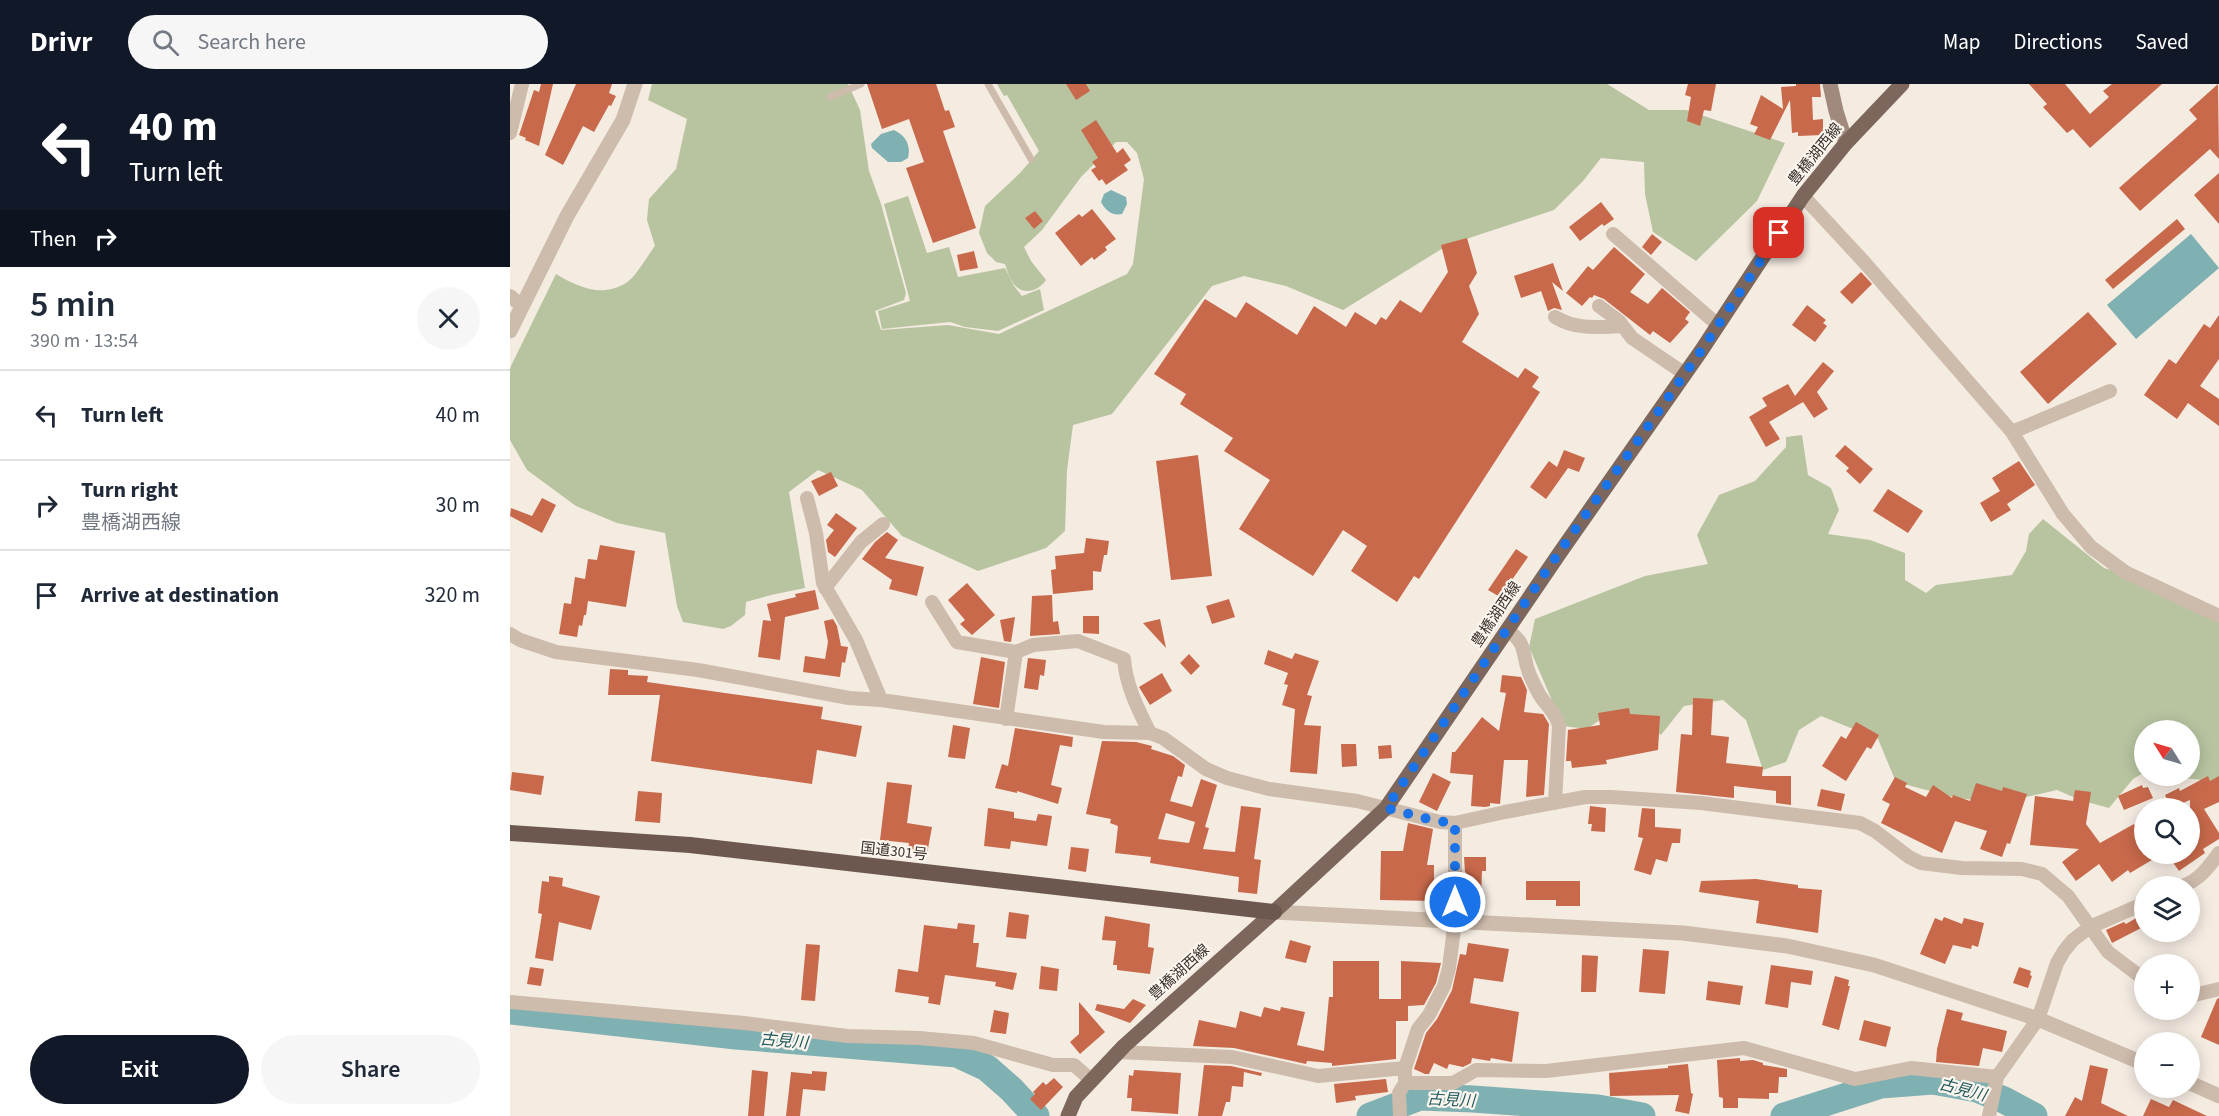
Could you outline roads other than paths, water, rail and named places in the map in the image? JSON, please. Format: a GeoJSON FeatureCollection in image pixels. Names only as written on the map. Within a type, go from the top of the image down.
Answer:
{"type":"FeatureCollection","features":[{"type":"Feature","properties":{"kind":"highway","name":"国道301号"},"geometry":{"type":"LineString","coordinates":[[510,833],[690,845],[1274,912]]}},
{"type":"Feature","properties":{"kind":"main road"},"geometry":{"type":"LineString","coordinates":[[1830,84],[1846,143]]}},
{"type":"Feature","properties":{"kind":"main road","name":"豊橋湖西線"},"geometry":{"type":"LineString","coordinates":[[1068,1116],[1076,1097],[1090,1079],[1386,808],[1685,374],[1803,196],[1846,143],[1902,84]]}},
{"type":"Feature","properties":{"kind":"street"},"geometry":{"type":"LineString","coordinates":[[510,131],[522,84]]}},
{"type":"Feature","properties":{"kind":"street"},"geometry":{"type":"LineString","coordinates":[[510,331],[516,301],[623,120],[635,84]]}},
{"type":"Feature","properties":{"kind":"street"},"geometry":{"type":"LineString","coordinates":[[1803,196],[1865,263],[2012,432],[2063,514],[2091,547],[2125,572],[2219,616]]}},
{"type":"Feature","properties":{"kind":"street"},"geometry":{"type":"LineString","coordinates":[[1613,234],[1718,325]]}},
{"type":"Feature","properties":{"kind":"street"},"geometry":{"type":"LineString","coordinates":[[1599,306],[1619,321],[1632,338],[1685,374]]}},
{"type":"Feature","properties":{"kind":"street"},"geometry":{"type":"LineString","coordinates":[[1555,317],[1577,327],[1622,326]]}},
{"type":"Feature","properties":{"kind":"street"},"geometry":{"type":"LineString","coordinates":[[2012,432],[2110,391]]}},
{"type":"Feature","properties":{"kind":"street"},"geometry":{"type":"LineString","coordinates":[[807,498],[816,533],[821,576],[825,588],[856,640],[881,700]]}},
{"type":"Feature","properties":{"kind":"street"},"geometry":{"type":"LineString","coordinates":[[825,588],[861,542],[883,524]]}},
{"type":"Feature","properties":{"kind":"street"},"geometry":{"type":"LineString","coordinates":[[932,602],[957,642],[1016,652],[1033,645],[1078,641],[1124,659],[1125,676],[1150,733]]}},
{"type":"Feature","properties":{"kind":"street"},"geometry":{"type":"LineString","coordinates":[[1507,630],[1523,644],[1529,674],[1541,698],[1557,718],[1559,726],[1555,803]]}},
{"type":"Feature","properties":{"kind":"street"},"geometry":{"type":"LineString","coordinates":[[510,634],[520,640],[556,651],[698,670],[849,698],[881,700],[1104,732],[1150,733],[1163,738],[1206,769],[1227,778],[1261,787],[1357,801],[1455,824],[1585,797],[1635,797],[1721,805],[1860,823],[1875,831],[1909,857],[1921,862],[1962,868],[2022,869],[2042,874],[2068,896],[2108,952],[2134,972]]}},
{"type":"Feature","properties":{"kind":"street"},"geometry":{"type":"LineString","coordinates":[[1006,719],[1016,652]]}},
{"type":"Feature","properties":{"kind":"street"},"geometry":{"type":"LineString","coordinates":[[1400,1116],[1399,1093],[1405,1083],[1405,1068],[1418,1029],[1429,1015],[1444,986],[1455,921],[1455,824]]}},
{"type":"Feature","properties":{"kind":"street"},"geometry":{"type":"LineString","coordinates":[[2200,877],[2219,853]]}},
{"type":"Feature","properties":{"kind":"street"},"geometry":{"type":"LineString","coordinates":[[1989,1114],[1997,1077],[2038,1019],[2057,963],[2073,940],[2090,927],[2134,908]]}},
{"type":"Feature","properties":{"kind":"street"},"geometry":{"type":"LineString","coordinates":[[1274,912],[1683,933],[1787,946],[1874,965],[2038,1019],[2134,1059]]}},
{"type":"Feature","properties":{"kind":"street"},"geometry":{"type":"LineString","coordinates":[[2200,993],[2219,988]]}},
{"type":"Feature","properties":{"kind":"street"},"geometry":{"type":"LineString","coordinates":[[510,1002],[744,1023],[847,1036],[920,1038],[974,1043],[1053,1065],[1074,1065],[1090,1079]]}},
{"type":"Feature","properties":{"kind":"street"},"geometry":{"type":"LineString","coordinates":[[1405,1083],[1453,1083],[1476,1070],[1545,1071],[1744,1048],[1855,1079],[1911,1068],[1997,1077]]}},
{"type":"Feature","properties":{"kind":"street"},"geometry":{"type":"LineString","coordinates":[[1118,1052],[1233,1057],[1318,1076],[1405,1068]]}},
{"type":"Feature","properties":{"kind":"street"},"geometry":{"type":"LineString","coordinates":[[2200,1087],[2219,1095]]}},
{"type":"Feature","properties":{"kind":"lane"},"geometry":{"type":"LineString","coordinates":[[830,97],[861,84]]}},
{"type":"Feature","properties":{"kind":"lane"},"geometry":{"type":"LineString","coordinates":[[988,84],[1031,159]]}},
{"type":"Feature","properties":{"kind":"water"},"geometry":{"type":"Polygon","coordinates":[[[894,130],[902,135],[908,145],[908,158],[901,162],[888,162],[872,148],[871,144],[881,134],[894,130]]]}},
{"type":"Feature","properties":{"kind":"water"},"geometry":{"type":"Polygon","coordinates":[[[1111,190],[1126,197],[1127,204],[1122,214],[1110,212],[1101,202],[1104,194],[1111,190]]]}},
{"type":"Feature","properties":{"kind":"water"},"geometry":{"type":"Polygon","coordinates":[[[2191,234],[2219,268],[2136,339],[2107,305],[2191,234]]]}},
{"type":"Feature","properties":{"kind":"waterway","name":"古見川"},"geometry":{"type":"LineString","coordinates":[[510,1011],[736,1036],[957,1054],[987,1068],[1036,1116]]}},
{"type":"Feature","properties":{"kind":"waterway","name":"古見川"},"geometry":{"type":"LineString","coordinates":[[1784,1116],[1881,1085],[1933,1081],[1977,1089],[2034,1116]]}},
{"type":"Feature","properties":{"kind":"waterway","name":"古見川"},"geometry":{"type":"LineString","coordinates":[[1370,1116],[1420,1097],[1598,1108],[1642,1116]]}}]}
